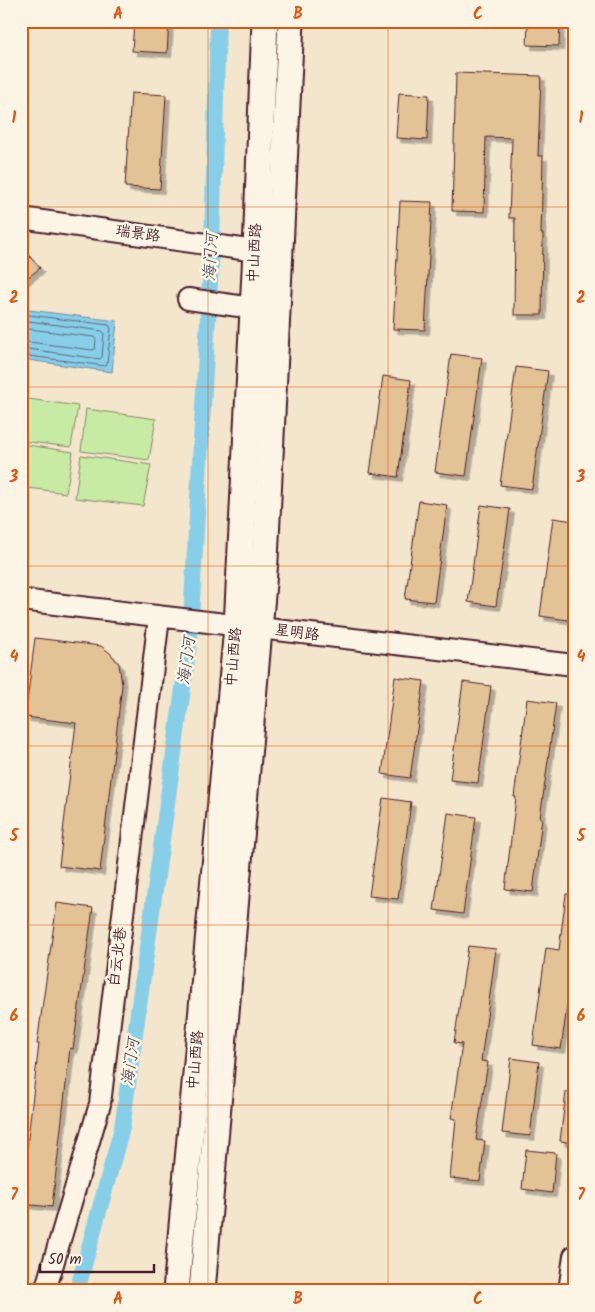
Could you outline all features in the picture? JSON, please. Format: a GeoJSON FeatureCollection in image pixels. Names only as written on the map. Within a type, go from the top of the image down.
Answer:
{"type":"FeatureCollection","features":[{"type":"Feature","properties":{"kind":"main road","name":"中山西路"},"geometry":{"type":"LineString","coordinates":[[202,1291],[240,627],[242,306],[265,21]]}},
{"type":"Feature","properties":{"kind":"main road","name":"中山西路"},"geometry":{"type":"LineString","coordinates":[[176,1291],[240,627],[265,560],[291,21]]}},
{"type":"Feature","properties":{"kind":"street","name":"瑞景路"},"geometry":{"type":"LineString","coordinates":[[21,218],[246,249]]}},
{"type":"Feature","properties":{"kind":"street"},"geometry":{"type":"LineString","coordinates":[[188,299],[242,306]]}},
{"type":"Feature","properties":{"kind":"street","name":"星明路"},"geometry":{"type":"LineString","coordinates":[[21,600],[574,665]]}},
{"type":"Feature","properties":{"kind":"street","name":"白云北巷"},"geometry":{"type":"LineString","coordinates":[[45,1291],[100,1104],[159,617]]}},
{"type":"Feature","properties":{"kind":"street"},"geometry":{"type":"LineString","coordinates":[[569,1291],[574,1256]]}},
{"type":"Feature","properties":{"kind":"green space"},"geometry":{"type":"Polygon","coordinates":[[[21,398],[78,406],[71,447],[21,441],[21,398]]]}},
{"type":"Feature","properties":{"kind":"green space"},"geometry":{"type":"Polygon","coordinates":[[[86,409],[156,419],[149,460],[81,451],[86,409]]]}},
{"type":"Feature","properties":{"kind":"green space"},"geometry":{"type":"Polygon","coordinates":[[[21,444],[73,452],[66,493],[21,487],[21,444]]]}},
{"type":"Feature","properties":{"kind":"green space"},"geometry":{"type":"Polygon","coordinates":[[[81,455],[151,465],[143,506],[75,498],[81,455]]]}},
{"type":"Feature","properties":{"kind":"water"},"geometry":{"type":"Polygon","coordinates":[[[21,309],[117,321],[112,372],[21,359],[21,309]]]}},
{"type":"Feature","properties":{"kind":"building"},"geometry":{"type":"Polygon","coordinates":[[[134,21],[169,21],[167,53],[132,51],[134,21]]]}},
{"type":"Feature","properties":{"kind":"building"},"geometry":{"type":"Polygon","coordinates":[[[528,21],[560,21],[559,46],[527,45],[528,21]]]}},
{"type":"Feature","properties":{"kind":"building"},"geometry":{"type":"Polygon","coordinates":[[[456,73],[541,76],[538,156],[543,156],[541,234],[543,234],[542,315],[514,315],[515,218],[509,218],[512,138],[486,137],[484,212],[452,211],[456,73]]]}},
{"type":"Feature","properties":{"kind":"building"},"geometry":{"type":"Polygon","coordinates":[[[131,93],[166,95],[160,189],[125,187],[131,93]]]}},
{"type":"Feature","properties":{"kind":"building"},"geometry":{"type":"Polygon","coordinates":[[[399,93],[429,95],[427,140],[396,138],[399,93]]]}},
{"type":"Feature","properties":{"kind":"building"},"geometry":{"type":"Polygon","coordinates":[[[400,201],[432,202],[425,330],[393,329],[400,201]]]}},
{"type":"Feature","properties":{"kind":"building"},"geometry":{"type":"Polygon","coordinates":[[[21,247],[40,268],[21,283],[21,247]]]}},
{"type":"Feature","properties":{"kind":"building"},"geometry":{"type":"Polygon","coordinates":[[[451,354],[482,358],[466,476],[435,472],[451,354]]]}},
{"type":"Feature","properties":{"kind":"building"},"geometry":{"type":"Polygon","coordinates":[[[516,367],[548,371],[532,489],[500,485],[516,367]]]}},
{"type":"Feature","properties":{"kind":"building"},"geometry":{"type":"Polygon","coordinates":[[[383,376],[411,380],[398,477],[370,473],[383,376]]]}},
{"type":"Feature","properties":{"kind":"building"},"geometry":{"type":"Polygon","coordinates":[[[419,501],[447,505],[434,602],[405,599],[419,501]]]}},
{"type":"Feature","properties":{"kind":"building"},"geometry":{"type":"Polygon","coordinates":[[[481,505],[510,509],[496,606],[468,602],[481,505]]]}},
{"type":"Feature","properties":{"kind":"building"},"geometry":{"type":"Polygon","coordinates":[[[553,518],[574,521],[574,581],[568,620],[540,616],[553,518]]]}},
{"type":"Feature","properties":{"kind":"building"},"geometry":{"type":"Polygon","coordinates":[[[35,638],[101,646],[119,664],[122,685],[100,871],[59,866],[76,723],[25,717],[35,638]]]}},
{"type":"Feature","properties":{"kind":"building"},"geometry":{"type":"Polygon","coordinates":[[[395,677],[424,681],[410,778],[382,774],[395,677]]]}},
{"type":"Feature","properties":{"kind":"building"},"geometry":{"type":"Polygon","coordinates":[[[463,682],[491,686],[478,783],[450,780],[463,682]]]}},
{"type":"Feature","properties":{"kind":"building"},"geometry":{"type":"Polygon","coordinates":[[[527,699],[556,703],[540,818],[542,818],[533,892],[505,889],[516,797],[514,797],[527,699]]]}},
{"type":"Feature","properties":{"kind":"building"},"geometry":{"type":"Polygon","coordinates":[[[383,798],[411,802],[398,899],[369,896],[383,798]]]}},
{"type":"Feature","properties":{"kind":"building"},"geometry":{"type":"Polygon","coordinates":[[[448,813],[476,817],[463,914],[434,910],[448,813]]]}},
{"type":"Feature","properties":{"kind":"building"},"geometry":{"type":"Polygon","coordinates":[[[566,894],[574,894],[574,957],[561,1049],[533,1045],[546,948],[559,950],[566,894]]]}},
{"type":"Feature","properties":{"kind":"building"},"geometry":{"type":"Polygon","coordinates":[[[57,903],[93,908],[73,1049],[70,1048],[52,1207],[21,1204],[21,1197],[39,1044],[37,1044],[57,903]]]}},
{"type":"Feature","properties":{"kind":"building"},"geometry":{"type":"Polygon","coordinates":[[[468,946],[496,949],[481,1061],[488,1062],[476,1140],[485,1141],[480,1181],[450,1178],[456,1119],[451,1118],[462,1044],[454,1043],[468,946]]]}},
{"type":"Feature","properties":{"kind":"building"},"geometry":{"type":"Polygon","coordinates":[[[511,1058],[539,1062],[530,1136],[502,1133],[511,1058]]]}},
{"type":"Feature","properties":{"kind":"building"},"geometry":{"type":"Polygon","coordinates":[[[566,1092],[574,1093],[574,1143],[560,1141],[566,1092]]]}},
{"type":"Feature","properties":{"kind":"building"},"geometry":{"type":"Polygon","coordinates":[[[526,1150],[556,1153],[552,1193],[522,1189],[526,1150]]]}},
{"type":"Feature","properties":{"kind":"waterway","name":"海门河"},"geometry":{"type":"LineString","coordinates":[[77,1291],[122,1128],[190,638],[212,247],[218,21]]}}]}
